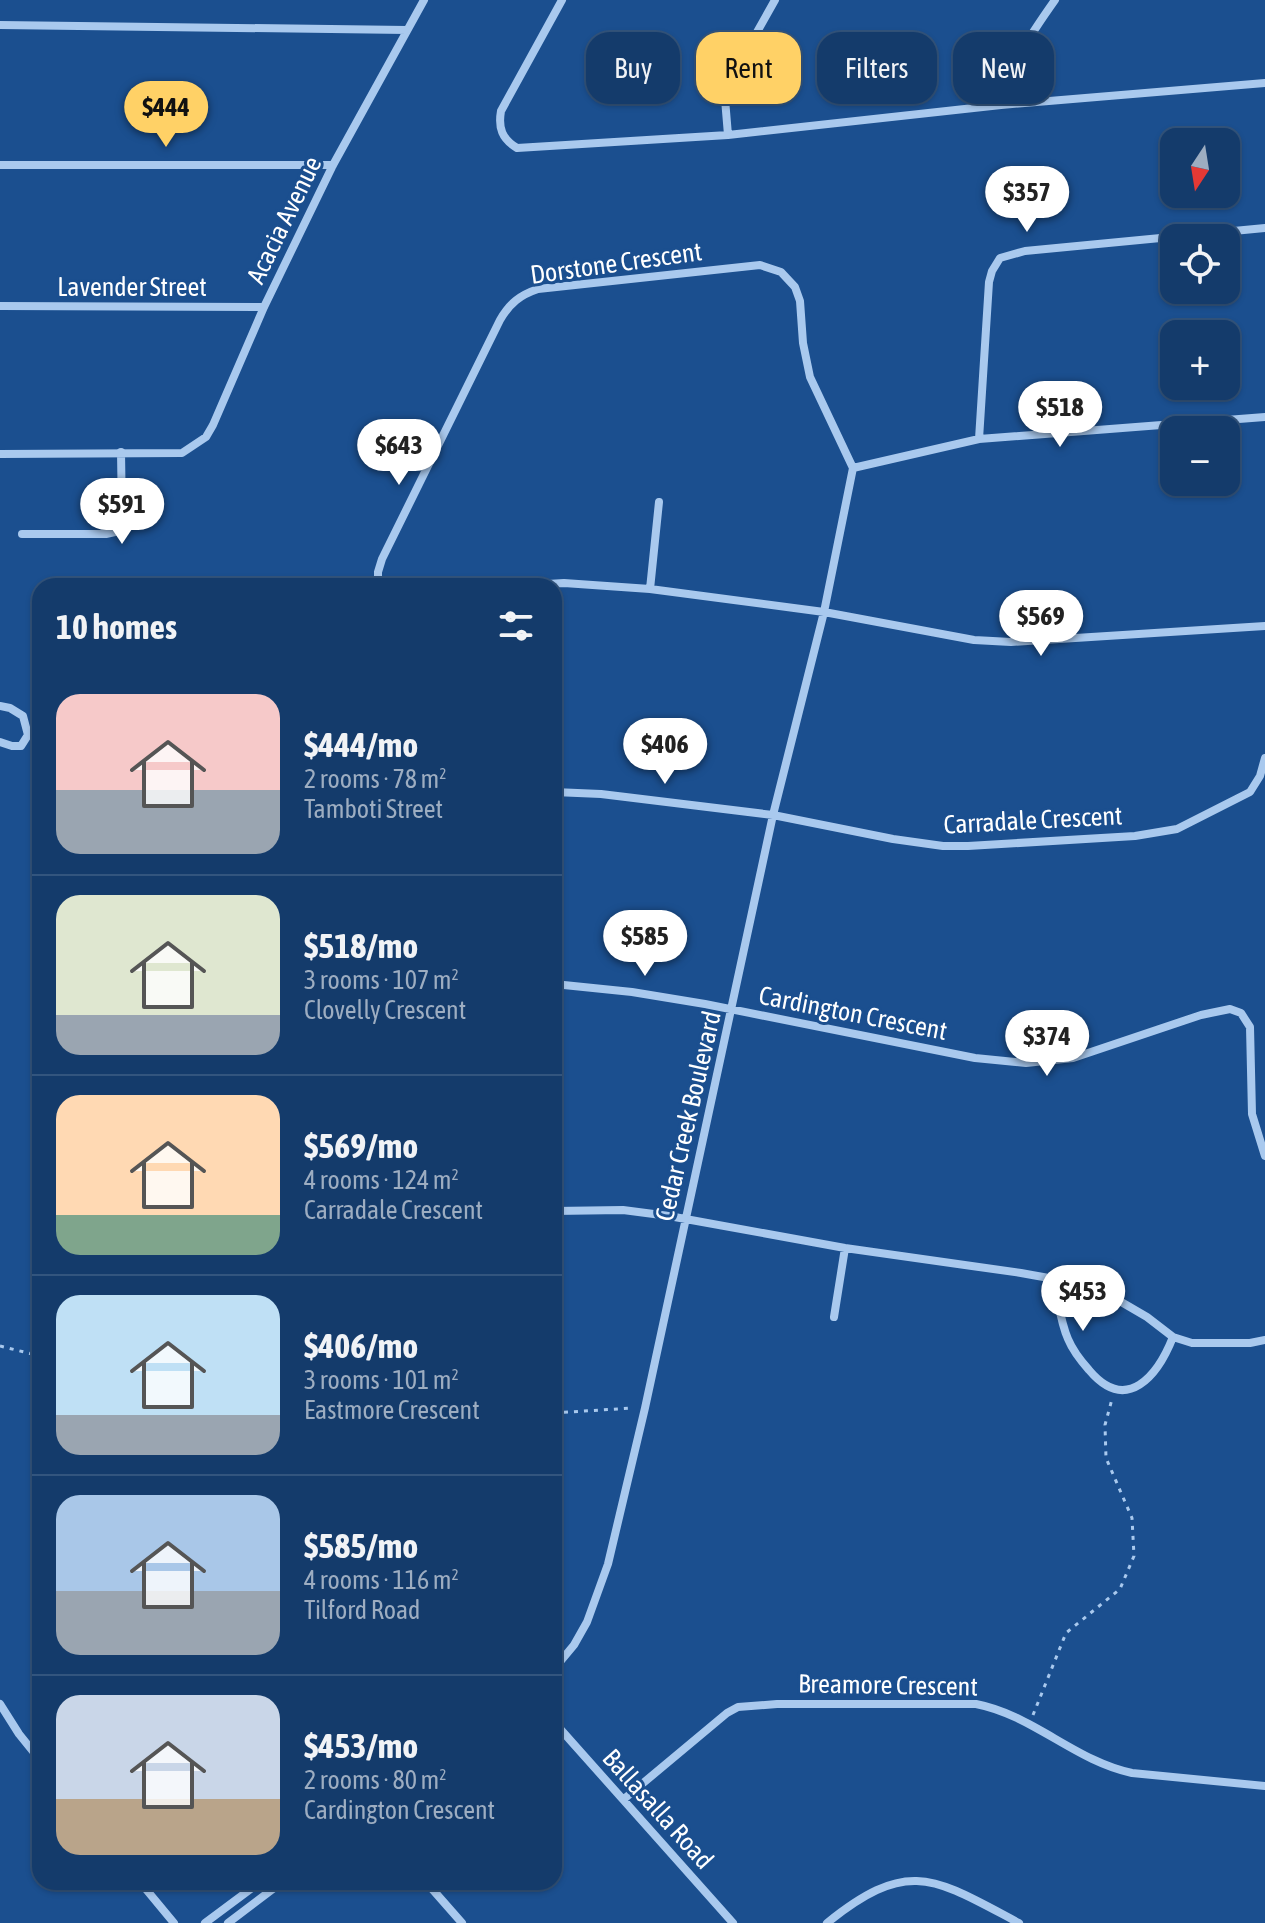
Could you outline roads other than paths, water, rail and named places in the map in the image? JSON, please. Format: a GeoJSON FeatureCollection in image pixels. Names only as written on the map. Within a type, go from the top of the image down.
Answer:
{"type":"FeatureCollection","features":[{"type":"Feature","properties":{"kind":"street","name":"Acacia Avenue"},"geometry":{"type":"LineString","coordinates":[[121,452],[182,453],[196,447],[206,437],[264,307],[333,165],[424,0]]}},
{"type":"Feature","properties":{"kind":"street"},"geometry":{"type":"LineString","coordinates":[[562,0],[501,111],[500,131],[508,143],[517,148],[728,135],[1001,105],[1265,83]]}},
{"type":"Feature","properties":{"kind":"street"},"geometry":{"type":"LineString","coordinates":[[728,135],[725,99],[729,82],[775,0]]}},
{"type":"Feature","properties":{"kind":"street"},"geometry":{"type":"LineString","coordinates":[[1001,105],[1008,77],[1020,50],[1055,0]]}},
{"type":"Feature","properties":{"kind":"street"},"geometry":{"type":"LineString","coordinates":[[0,25],[407,30]]}},
{"type":"Feature","properties":{"kind":"street"},"geometry":{"type":"LineString","coordinates":[[0,165],[333,165]]}},
{"type":"Feature","properties":{"kind":"street"},"geometry":{"type":"LineString","coordinates":[[979,439],[989,282],[1000,258],[1025,251],[1265,228]]}},
{"type":"Feature","properties":{"kind":"street","name":"Dorstone Crescent"},"geometry":{"type":"LineString","coordinates":[[378,578],[382,559],[500,320],[513,302],[523,294],[538,289],[760,265],[781,272],[795,287],[800,301],[803,343],[810,377],[853,468]]}},
{"type":"Feature","properties":{"kind":"street","name":"Lavender Street"},"geometry":{"type":"LineString","coordinates":[[0,306],[264,307]]}},
{"type":"Feature","properties":{"kind":"street"},"geometry":{"type":"LineString","coordinates":[[853,468],[979,439],[1265,417]]}},
{"type":"Feature","properties":{"kind":"street"},"geometry":{"type":"LineString","coordinates":[[0,454],[121,452],[122,517],[115,532],[22,534]]}},
{"type":"Feature","properties":{"kind":"street","name":"Cedar Creek Boulevard"},"geometry":{"type":"LineString","coordinates":[[562,1660],[587,1622],[608,1564],[645,1408],[773,815],[824,612],[853,468]]}},
{"type":"Feature","properties":{"kind":"street"},"geometry":{"type":"LineString","coordinates":[[650,589],[659,502]]}},
{"type":"Feature","properties":{"kind":"street"},"geometry":{"type":"LineString","coordinates":[[562,583],[650,589],[824,612],[974,640],[1011,642],[1265,626]]}},
{"type":"Feature","properties":{"kind":"street"},"geometry":{"type":"LineString","coordinates":[[0,706],[23,716],[28,735],[24,744],[18,747],[0,742]]}},
{"type":"Feature","properties":{"kind":"street","name":"Carradale Crescent"},"geometry":{"type":"LineString","coordinates":[[562,792],[601,794],[773,815],[943,846],[1158,834],[1189,824],[1250,792],[1260,776],[1265,758]]}},
{"type":"Feature","properties":{"kind":"street"},"geometry":{"type":"LineString","coordinates":[[562,985],[632,992],[732,1010]]}},
{"type":"Feature","properties":{"kind":"street","name":"Cardington Crescent"},"geometry":{"type":"LineString","coordinates":[[732,1010],[975,1058],[1026,1063],[1073,1058],[1201,1015],[1230,1009],[1241,1013],[1250,1027],[1252,1114],[1265,1156]]}},
{"type":"Feature","properties":{"kind":"street"},"geometry":{"type":"LineString","coordinates":[[562,1211],[623,1210],[685,1218],[845,1248],[1077,1283],[1111,1296],[1173,1337],[1192,1343],[1265,1340]]}},
{"type":"Feature","properties":{"kind":"street"},"geometry":{"type":"LineString","coordinates":[[834,1317],[845,1248]]}},
{"type":"Feature","properties":{"kind":"street"},"geometry":{"type":"LineString","coordinates":[[1053,1279],[1068,1340],[1095,1378],[1115,1390],[1129,1390],[1147,1381],[1165,1357],[1173,1337]]}},
{"type":"Feature","properties":{"kind":"street","name":"Breamore Crescent"},"geometry":{"type":"LineString","coordinates":[[624,1799],[705,1729],[738,1707],[789,1703],[976,1704],[994,1707],[1111,1769],[1265,1786]]}},
{"type":"Feature","properties":{"kind":"street"},"geometry":{"type":"LineString","coordinates":[[0,1704],[13,1727],[32,1750]]}},
{"type":"Feature","properties":{"kind":"street","name":"Ballasalla Road"},"geometry":{"type":"LineString","coordinates":[[562,1731],[733,1923]]}},
{"type":"Feature","properties":{"kind":"street"},"geometry":{"type":"LineString","coordinates":[[827,1923],[874,1889],[914,1880],[938,1883],[1019,1923]]}},
{"type":"Feature","properties":{"kind":"street"},"geometry":{"type":"LineString","coordinates":[[147,1890],[174,1923]]}},
{"type":"Feature","properties":{"kind":"street"},"geometry":{"type":"LineString","coordinates":[[205,1923],[249,1890]]}},
{"type":"Feature","properties":{"kind":"street"},"geometry":{"type":"LineString","coordinates":[[228,1923],[271,1890]]}},
{"type":"Feature","properties":{"kind":"street"},"geometry":{"type":"LineString","coordinates":[[433,1890],[462,1923]]}}]}
